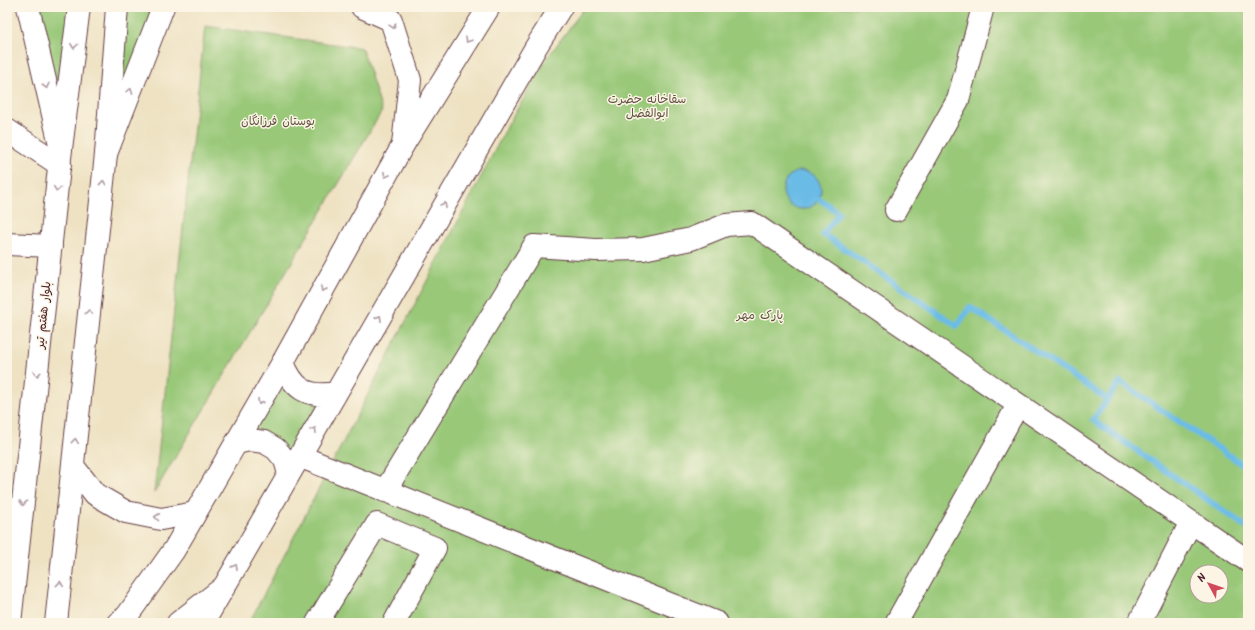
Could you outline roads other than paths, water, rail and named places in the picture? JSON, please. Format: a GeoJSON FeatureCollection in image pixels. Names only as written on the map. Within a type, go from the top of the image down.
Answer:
{"type":"FeatureCollection","features":[{"type":"Feature","properties":{"kind":"main road"},"geometry":{"type":"LineString","coordinates":[[28,7],[60,157]]}},
{"type":"Feature","properties":{"kind":"main road","name":"بلوار هفتم تیر"},"geometry":{"type":"LineString","coordinates":[[10,623],[60,157],[79,7]]}},
{"type":"Feature","properties":{"kind":"main road"},"geometry":{"type":"LineString","coordinates":[[56,623],[106,154],[117,7]]}},
{"type":"Feature","properties":{"kind":"main road"},"geometry":{"type":"LineString","coordinates":[[106,154],[162,7]]}},
{"type":"Feature","properties":{"kind":"main road"},"geometry":{"type":"LineString","coordinates":[[362,7],[392,20],[410,80],[403,145]]}},
{"type":"Feature","properties":{"kind":"main road"},"geometry":{"type":"LineString","coordinates":[[118,623],[127,616],[174,550],[282,362],[403,145],[489,7]]}},
{"type":"Feature","properties":{"kind":"main road"},"geometry":{"type":"LineString","coordinates":[[203,623],[536,47],[561,7]]}},
{"type":"Feature","properties":{"kind":"main road"},"geometry":{"type":"LineString","coordinates":[[896,210],[958,100],[982,7]]}},
{"type":"Feature","properties":{"kind":"main road"},"geometry":{"type":"LineString","coordinates":[[7,130],[60,157]]}},
{"type":"Feature","properties":{"kind":"main road"},"geometry":{"type":"LineString","coordinates":[[385,491],[534,246],[596,250],[643,249],[691,239],[726,225],[752,223],[1248,561]]}},
{"type":"Feature","properties":{"kind":"main road"},"geometry":{"type":"LineString","coordinates":[[7,244],[51,246]]}},
{"type":"Feature","properties":{"kind":"main road"},"geometry":{"type":"LineString","coordinates":[[282,362],[288,375],[297,386],[309,393],[322,395],[336,393]]}},
{"type":"Feature","properties":{"kind":"main road"},"geometry":{"type":"LineString","coordinates":[[896,623],[1018,405]]}},
{"type":"Feature","properties":{"kind":"main road"},"geometry":{"type":"LineString","coordinates":[[236,443],[250,440],[264,442],[276,449],[285,460],[294,465],[385,491],[717,623]]}},
{"type":"Feature","properties":{"kind":"main road"},"geometry":{"type":"LineString","coordinates":[[73,466],[95,494],[126,512],[160,518],[195,513]]}},
{"type":"Feature","properties":{"kind":"main road"},"geometry":{"type":"LineString","coordinates":[[1139,623],[1191,522]]}},
{"type":"Feature","properties":{"kind":"main road"},"geometry":{"type":"LineString","coordinates":[[317,623],[377,524],[435,548],[394,623]]}},
{"type":"Feature","properties":{"kind":"main road"},"geometry":{"type":"LineString","coordinates":[[178,623],[224,587]]}},
{"type":"Feature","properties":{"kind":"water"},"geometry":{"type":"Polygon","coordinates":[[[798,171],[806,171],[816,176],[820,183],[820,197],[816,204],[806,209],[798,209],[788,204],[786,201],[783,194],[783,186],[788,176],[791,174],[798,171]]]}},
{"type":"Feature","properties":{"kind":"waterway"},"geometry":{"type":"LineString","coordinates":[[819,199],[839,213],[823,234],[957,326],[970,307],[1107,399]]}},
{"type":"Feature","properties":{"kind":"waterway"},"geometry":{"type":"LineString","coordinates":[[1248,468],[1120,382],[1093,420],[1248,528]]}},
{"type":"Feature","properties":{"kind":"park label","name":"سقاخانه حضرت ابوالفضل"},"geometry":{"type":"Point","coordinates":[647,106]}},
{"type":"Feature","properties":{"kind":"park label","name":"بوستان فرزانگان"},"geometry":{"type":"Point","coordinates":[278,121]}},
{"type":"Feature","properties":{"kind":"park label","name":"پارک مهر"},"geometry":{"type":"Point","coordinates":[760,315]}}]}
